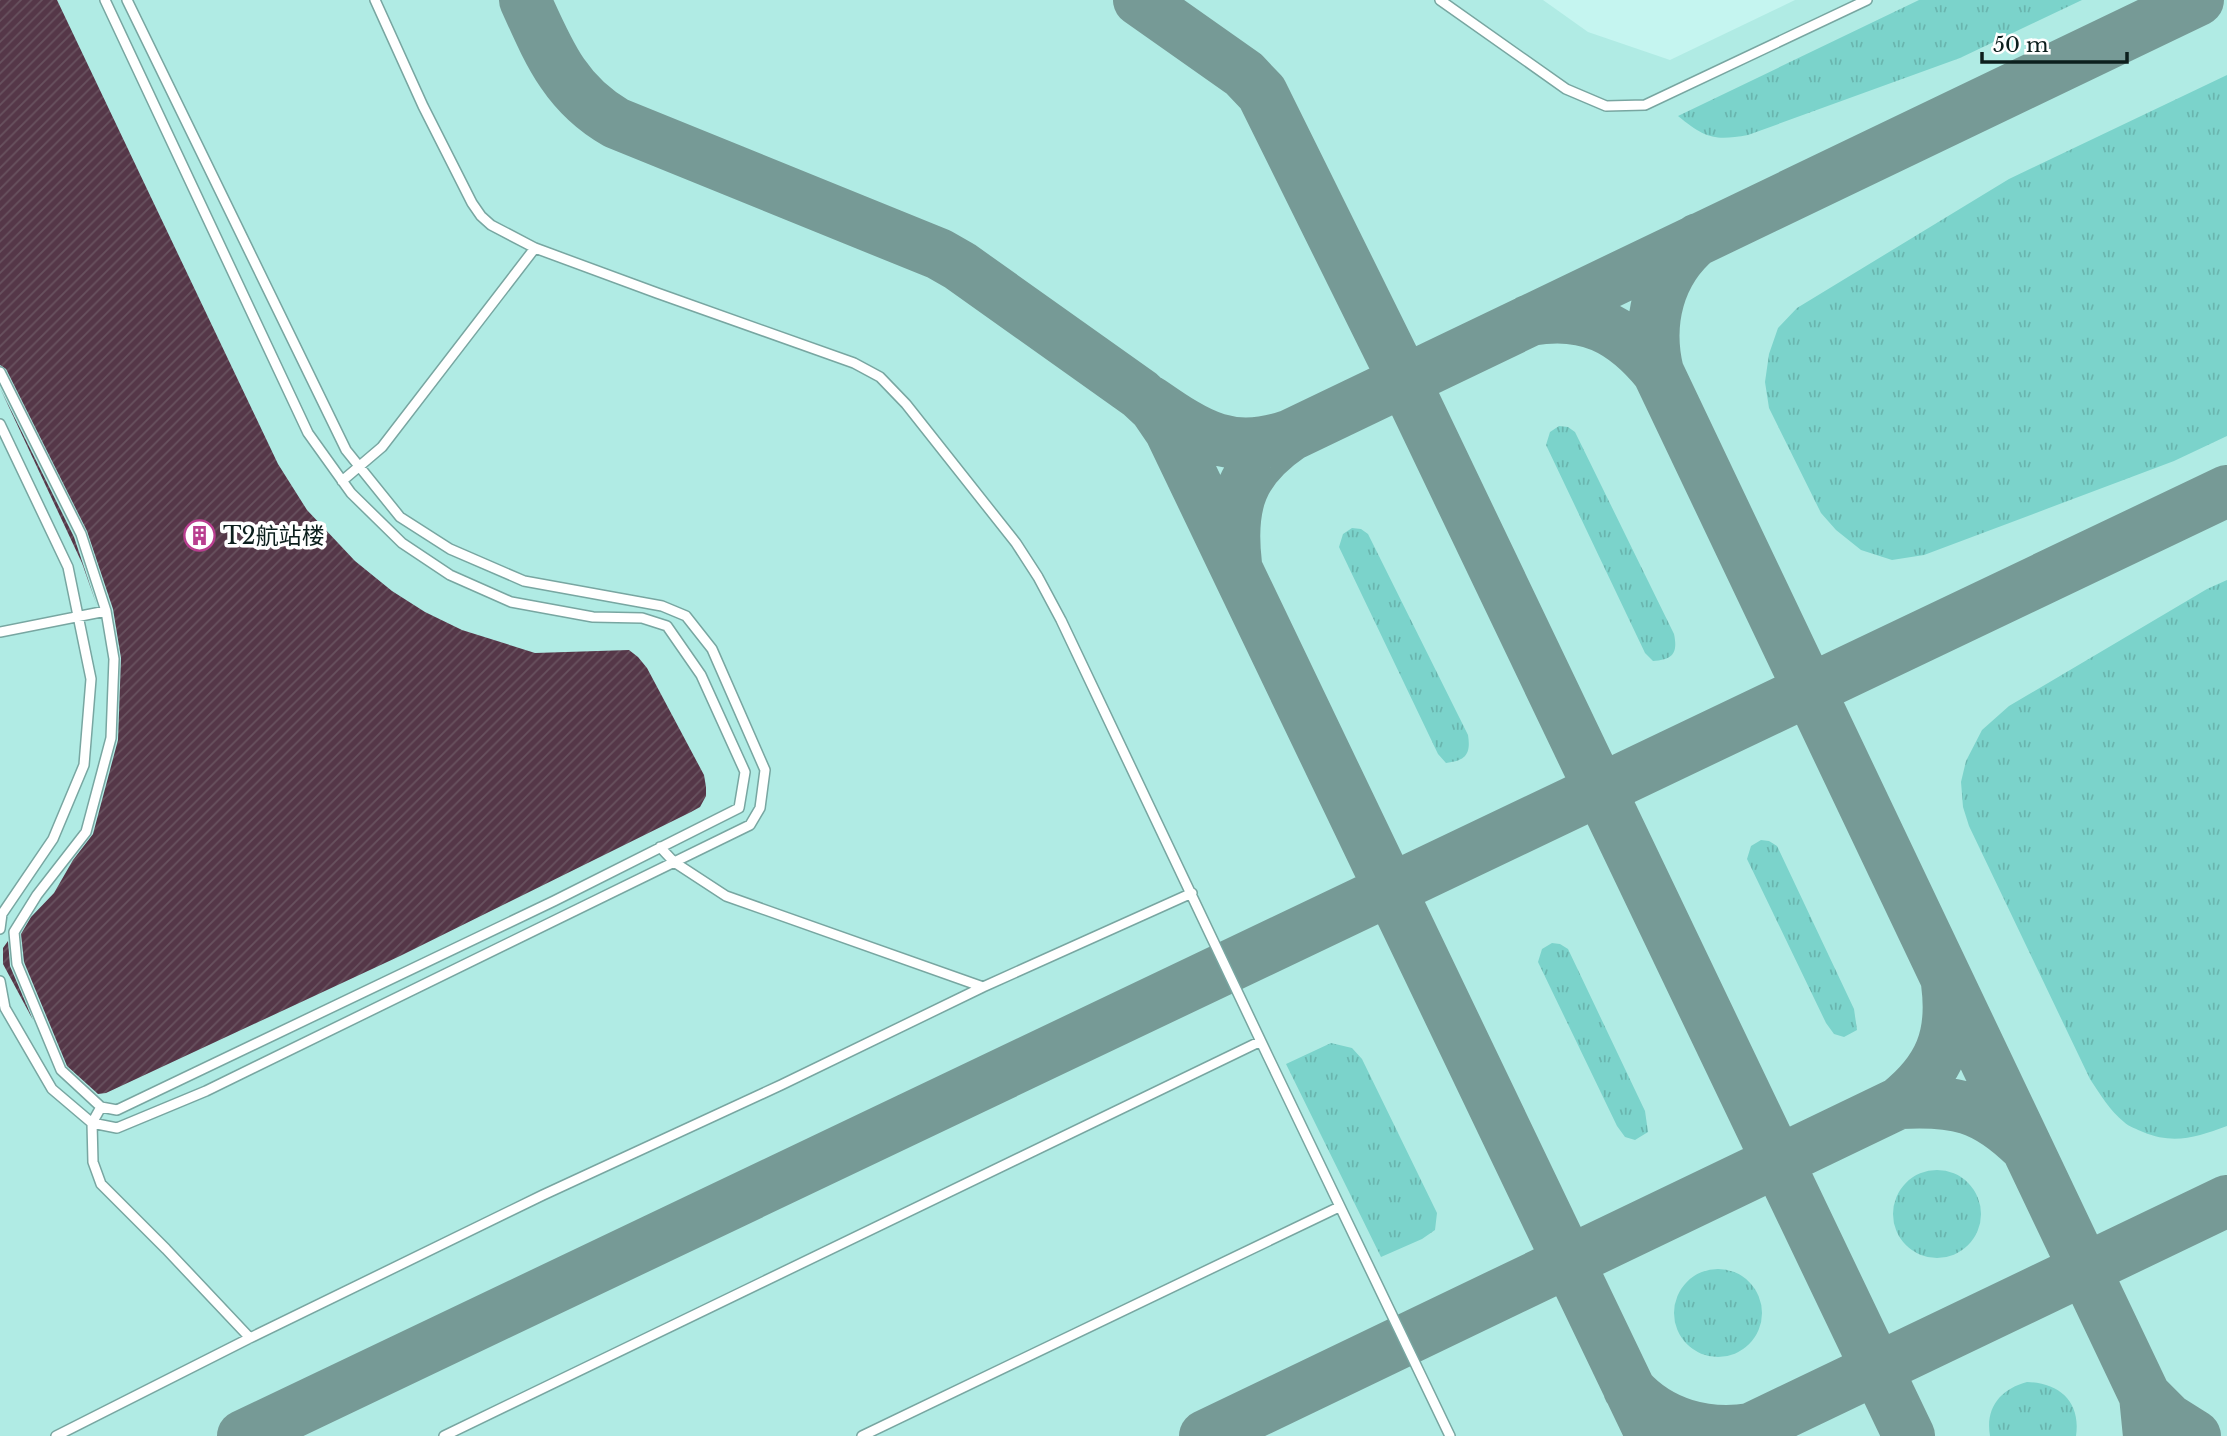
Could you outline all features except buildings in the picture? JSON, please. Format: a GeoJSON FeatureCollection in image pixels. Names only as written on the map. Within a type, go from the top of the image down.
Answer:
{"type":"FeatureCollection","features":[{"type":"Feature","properties":{"kind":"lane"},"geometry":{"type":"LineString","coordinates":[[0,372],[81,534],[106,611],[114,659],[111,738],[86,832],[37,895],[14,932],[17,964],[61,1070],[101,1107],[117,1110],[554,901],[739,808],[745,772],[701,675],[667,626],[642,618],[593,617],[511,602],[450,575],[402,543],[351,493],[307,433],[104,0]]}},
{"type":"Feature","properties":{"kind":"lane"},"geometry":{"type":"LineString","coordinates":[[0,981],[5,1008],[52,1089],[92,1123],[117,1128],[206,1091],[750,825],[760,808],[765,770],[712,649],[686,616],[662,606],[524,581],[450,549],[400,517],[346,450],[127,0]]}},
{"type":"Feature","properties":{"kind":"lane"},"geometry":{"type":"LineString","coordinates":[[375,0],[423,106],[472,203],[491,225],[536,248],[854,363],[880,377],[895,390],[1016,543],[1061,620],[1192,893],[1259,1042],[1450,1436]]}},
{"type":"Feature","properties":{"kind":"lane"},"geometry":{"type":"LineString","coordinates":[[1440,0],[1566,89],[1606,106],[1645,105],[1867,0]]}},
{"type":"Feature","properties":{"kind":"lane"},"geometry":{"type":"LineString","coordinates":[[342,481],[382,447],[536,248]]}},
{"type":"Feature","properties":{"kind":"lane"},"geometry":{"type":"LineString","coordinates":[[0,424],[68,567],[91,679],[84,765],[53,839],[2,914],[0,929]]}},
{"type":"Feature","properties":{"kind":"lane"},"geometry":{"type":"LineString","coordinates":[[0,632],[106,611]]}},
{"type":"Feature","properties":{"kind":"lane"},"geometry":{"type":"LineString","coordinates":[[660,848],[674,862],[726,896],[983,988]]}},
{"type":"Feature","properties":{"kind":"lane"},"geometry":{"type":"LineString","coordinates":[[56,1436],[543,1195],[1192,893]]}},
{"type":"Feature","properties":{"kind":"lane"},"geometry":{"type":"LineString","coordinates":[[444,1436],[1259,1042]]}},
{"type":"Feature","properties":{"kind":"lane"},"geometry":{"type":"LineString","coordinates":[[101,1107],[92,1123],[93,1162],[102,1184],[250,1338]]}},
{"type":"Feature","properties":{"kind":"lane"},"geometry":{"type":"LineString","coordinates":[[862,1436],[1339,1208]]}},
{"type":"Feature","properties":{"kind":"shaded area"},"geometry":{"type":"Polygon","coordinates":[[[0,0],[1543,0],[1588,32],[1670,60],[1795,0],[2227,0],[2227,1436],[0,1436],[0,0]]]}},
{"type":"Feature","properties":{"kind":"green space"},"geometry":{"type":"Polygon","coordinates":[[[1919,0],[2082,0],[1960,58],[1748,135],[1727,138],[1710,136],[1678,116],[1919,0]]]}},
{"type":"Feature","properties":{"kind":"green space"},"geometry":{"type":"Polygon","coordinates":[[[2227,75],[2227,436],[2174,461],[1924,555],[1892,560],[1861,550],[1836,530],[1821,513],[1769,408],[1765,382],[1769,354],[1778,328],[1797,308],[2009,179],[2227,75]]]}},
{"type":"Feature","properties":{"kind":"green space"},"geometry":{"type":"Polygon","coordinates":[[[1559,426],[1568,427],[1575,432],[1674,634],[1674,651],[1665,659],[1653,661],[1645,653],[1546,445],[1550,432],[1559,426]]]}},
{"type":"Feature","properties":{"kind":"green space"},"geometry":{"type":"Polygon","coordinates":[[[1352,528],[1361,529],[1368,534],[1468,735],[1468,752],[1463,758],[1446,763],[1438,754],[1339,547],[1343,534],[1352,528]]]}},
{"type":"Feature","properties":{"kind":"green space"},"geometry":{"type":"Polygon","coordinates":[[[2227,580],[2227,1126],[2185,1138],[2165,1138],[2126,1124],[2110,1108],[2090,1079],[1969,826],[1963,807],[1961,782],[1966,761],[1982,730],[2009,706],[2207,589],[2227,580]]]}},
{"type":"Feature","properties":{"kind":"green space"},"geometry":{"type":"Polygon","coordinates":[[[1761,840],[1777,846],[1854,1009],[1857,1030],[1844,1037],[1834,1034],[1826,1023],[1747,859],[1751,846],[1761,840]]]}},
{"type":"Feature","properties":{"kind":"green space"},"geometry":{"type":"Polygon","coordinates":[[[1552,943],[1568,949],[1645,1111],[1648,1132],[1635,1140],[1625,1137],[1617,1126],[1538,962],[1542,949],[1552,943]]]}},
{"type":"Feature","properties":{"kind":"green space"},"geometry":{"type":"Polygon","coordinates":[[[1331,1043],[1352,1048],[1362,1059],[1437,1213],[1435,1230],[1422,1239],[1381,1257],[1286,1064],[1331,1043]]]}},
{"type":"Feature","properties":{"kind":"green space"},"geometry":{"type":"Polygon","coordinates":[[[1937,1170],[1962,1177],[1974,1189],[1981,1214],[1974,1239],[1962,1251],[1937,1258],[1912,1251],[1900,1239],[1893,1214],[1900,1189],[1912,1177],[1937,1170]]]}},
{"type":"Feature","properties":{"kind":"green space"},"geometry":{"type":"Polygon","coordinates":[[[1718,1269],[1743,1276],[1755,1288],[1762,1313],[1755,1338],[1743,1350],[1718,1357],[1693,1350],[1681,1338],[1674,1313],[1681,1288],[1693,1276],[1718,1269]]]}},
{"type":"Feature","properties":{"kind":"green space"},"geometry":{"type":"Polygon","coordinates":[[[2027,1382],[2049,1386],[2066,1397],[2075,1413],[2076,1436],[1990,1436],[1990,1416],[1997,1401],[2010,1389],[2027,1382]]]}},
{"type":"Feature","properties":{"kind":"taxiway"},"geometry":{"type":"LineString","coordinates":[[525,0],[550,54],[571,85],[598,111],[616,123],[939,254],[960,266],[1140,394],[1155,408],[1170,430],[1652,1436]]}},
{"type":"Feature","properties":{"kind":"taxiway"},"geometry":{"type":"LineString","coordinates":[[1139,0],[1244,74],[1262,93],[1404,380],[1909,1436]]}},
{"type":"Feature","properties":{"kind":"taxiway"},"geometry":{"type":"LineString","coordinates":[[1236,564],[1235,523],[1242,490],[1260,461],[1291,435],[2198,0]]}},
{"type":"Feature","properties":{"kind":"taxiway"},"geometry":{"type":"LineString","coordinates":[[1530,320],[1569,318],[1602,326],[1631,344],[1658,372],[1654,335],[1658,300],[1673,267],[1698,239]]}},
{"type":"Feature","properties":{"kind":"taxiway"},"geometry":{"type":"LineString","coordinates":[[1658,372],[2145,1396]]}},
{"type":"Feature","properties":{"kind":"taxiway"},"geometry":{"type":"LineString","coordinates":[[1151,402],[1201,433],[1233,443],[1270,441],[1291,435]]}},
{"type":"Feature","properties":{"kind":"taxiway"},"geometry":{"type":"LineString","coordinates":[[243,1436],[2227,491]]}},
{"type":"Feature","properties":{"kind":"taxiway"},"geometry":{"type":"LineString","coordinates":[[1947,983],[1948,1019],[1941,1050],[1925,1078],[1899,1103],[1937,1103],[1968,1108],[1996,1122],[2025,1146]]}},
{"type":"Feature","properties":{"kind":"taxiway"},"geometry":{"type":"LineString","coordinates":[[1205,1436],[1899,1103]]}},
{"type":"Feature","properties":{"kind":"taxiway"},"geometry":{"type":"LineString","coordinates":[[1736,1436],[2227,1201]]}},
{"type":"Feature","properties":{"kind":"taxiway"},"geometry":{"type":"LineString","coordinates":[[1629,1389],[1655,1411],[1685,1425],[1717,1431],[1751,1429]]}},
{"type":"Feature","properties":{"kind":"taxiway"},"geometry":{"type":"LineString","coordinates":[[2149,1436],[2145,1396],[2168,1419],[2195,1436]]}},
{"type":"Feature","properties":{"kind":"place","name":"T2航站楼"},"geometry":{"type":"Point","coordinates":[200,536]}}]}
